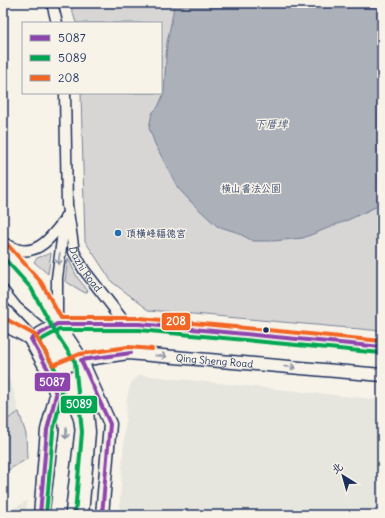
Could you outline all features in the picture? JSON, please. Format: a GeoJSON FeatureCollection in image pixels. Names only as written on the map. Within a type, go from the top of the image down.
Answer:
{"type":"FeatureCollection","features":[{"type":"Feature","properties":{"kind":"main road"},"geometry":{"type":"LineString","coordinates":[[3,269],[26,298],[57,324],[81,360],[88,432],[81,515]]}},
{"type":"Feature","properties":{"kind":"main road"},"geometry":{"type":"LineString","coordinates":[[3,310],[31,340],[50,373],[67,430],[57,515]]}},
{"type":"Feature","properties":{"kind":"street"},"geometry":{"type":"LineString","coordinates":[[52,3],[57,22]]}},
{"type":"Feature","properties":{"kind":"street","name":"Dazhi Road"},"geometry":{"type":"LineString","coordinates":[[65,94],[67,205],[70,232],[77,257],[102,295],[126,324]]}},
{"type":"Feature","properties":{"kind":"street","name":"Dazhi Road"},"geometry":{"type":"LineString","coordinates":[[57,324],[57,278],[67,205]]}},
{"type":"Feature","properties":{"kind":"street","name":"Dazhi Road"},"geometry":{"type":"LineString","coordinates":[[3,243],[21,251],[38,247],[52,238],[64,221]]}},
{"type":"Feature","properties":{"kind":"street"},"geometry":{"type":"LineString","coordinates":[[3,248],[36,285],[57,324]]}},
{"type":"Feature","properties":{"kind":"street"},"geometry":{"type":"LineString","coordinates":[[3,324],[31,340],[57,324],[126,324],[382,347]]}},
{"type":"Feature","properties":{"kind":"street","name":"Qing Sheng Road"},"geometry":{"type":"LineString","coordinates":[[50,373],[81,360],[128,353],[382,375]]}},
{"type":"Feature","properties":{"kind":"street"},"geometry":{"type":"LineString","coordinates":[[81,360],[110,424],[102,515]]}},
{"type":"Feature","properties":{"kind":"street"},"geometry":{"type":"LineString","coordinates":[[40,515],[47,430],[56,395]]}},
{"type":"Feature","properties":{"kind":"shaded area"},"geometry":{"type":"Polygon","coordinates":[[[6,373],[12,386],[19,412],[3,422],[3,375],[6,373]]]}},
{"type":"Feature","properties":{"kind":"shaded area"},"geometry":{"type":"Polygon","coordinates":[[[140,375],[382,400],[382,515],[119,515],[127,398],[131,383],[140,375]]]}},
{"type":"Feature","properties":{"kind":"shaded area"},"geometry":{"type":"Polygon","coordinates":[[[27,501],[26,515],[3,515],[3,514],[27,501]]]}},
{"type":"Feature","properties":{"kind":"green space","name":"橫山書法公園"},"geometry":{"type":"Polygon","coordinates":[[[70,3],[382,3],[382,331],[149,310],[112,282],[85,241],[81,94],[162,94],[162,22],[76,22],[70,3]]]}},
{"type":"Feature","properties":{"kind":"green space"},"geometry":{"type":"Polygon","coordinates":[[[51,253],[48,274],[34,262],[37,258],[51,253]]]}},
{"type":"Feature","properties":{"kind":"green space"},"geometry":{"type":"Polygon","coordinates":[[[68,258],[77,277],[88,291],[85,293],[65,281],[68,258]]]}},
{"type":"Feature","properties":{"kind":"green space"},"geometry":{"type":"Polygon","coordinates":[[[19,412],[26,434],[27,459],[3,473],[3,422],[19,412]]]}},
{"type":"Feature","properties":{"kind":"water","name":"下厝埤"},"geometry":{"type":"Polygon","coordinates":[[[173,3],[382,3],[382,204],[348,220],[303,238],[253,241],[236,232],[217,226],[191,202],[178,188],[155,144],[149,128],[152,113],[158,107],[164,93],[167,43],[173,13],[173,3]]]}},
{"type":"Feature","properties":{"kind":"transit line","name":"208"},"geometry":{"type":"LineString","coordinates":[[7,244],[41,282],[61,318],[140,318],[382,341]]}},
{"type":"Feature","properties":{"kind":"transit line","name":"5089"},"geometry":{"type":"LineString","coordinates":[[3,257],[31,288],[52,327],[75,362],[82,432],[75,514]]}},
{"type":"Feature","properties":{"kind":"transit line","name":"208"},"geometry":{"type":"LineString","coordinates":[[6,319],[35,335],[53,365],[80,354],[128,347],[152,349]]}},
{"type":"Feature","properties":{"kind":"transit line","name":"5087"},"geometry":{"type":"LineString","coordinates":[[40,515],[47,430],[56,395],[50,373],[31,339],[57,324],[139,324],[382,347]]}},
{"type":"Feature","properties":{"kind":"transit line","name":"5089"},"geometry":{"type":"LineString","coordinates":[[46,515],[53,431],[62,395],[56,371],[39,341],[59,330],[139,330],[381,353]]}},
{"type":"Feature","properties":{"kind":"transit line","name":"5087"},"geometry":{"type":"LineString","coordinates":[[102,515],[110,424],[81,360],[131,353]]}},
{"type":"Feature","properties":{"kind":"place","name":"頂橫峰福德宮"},"geometry":{"type":"Point","coordinates":[118,233]}}]}
